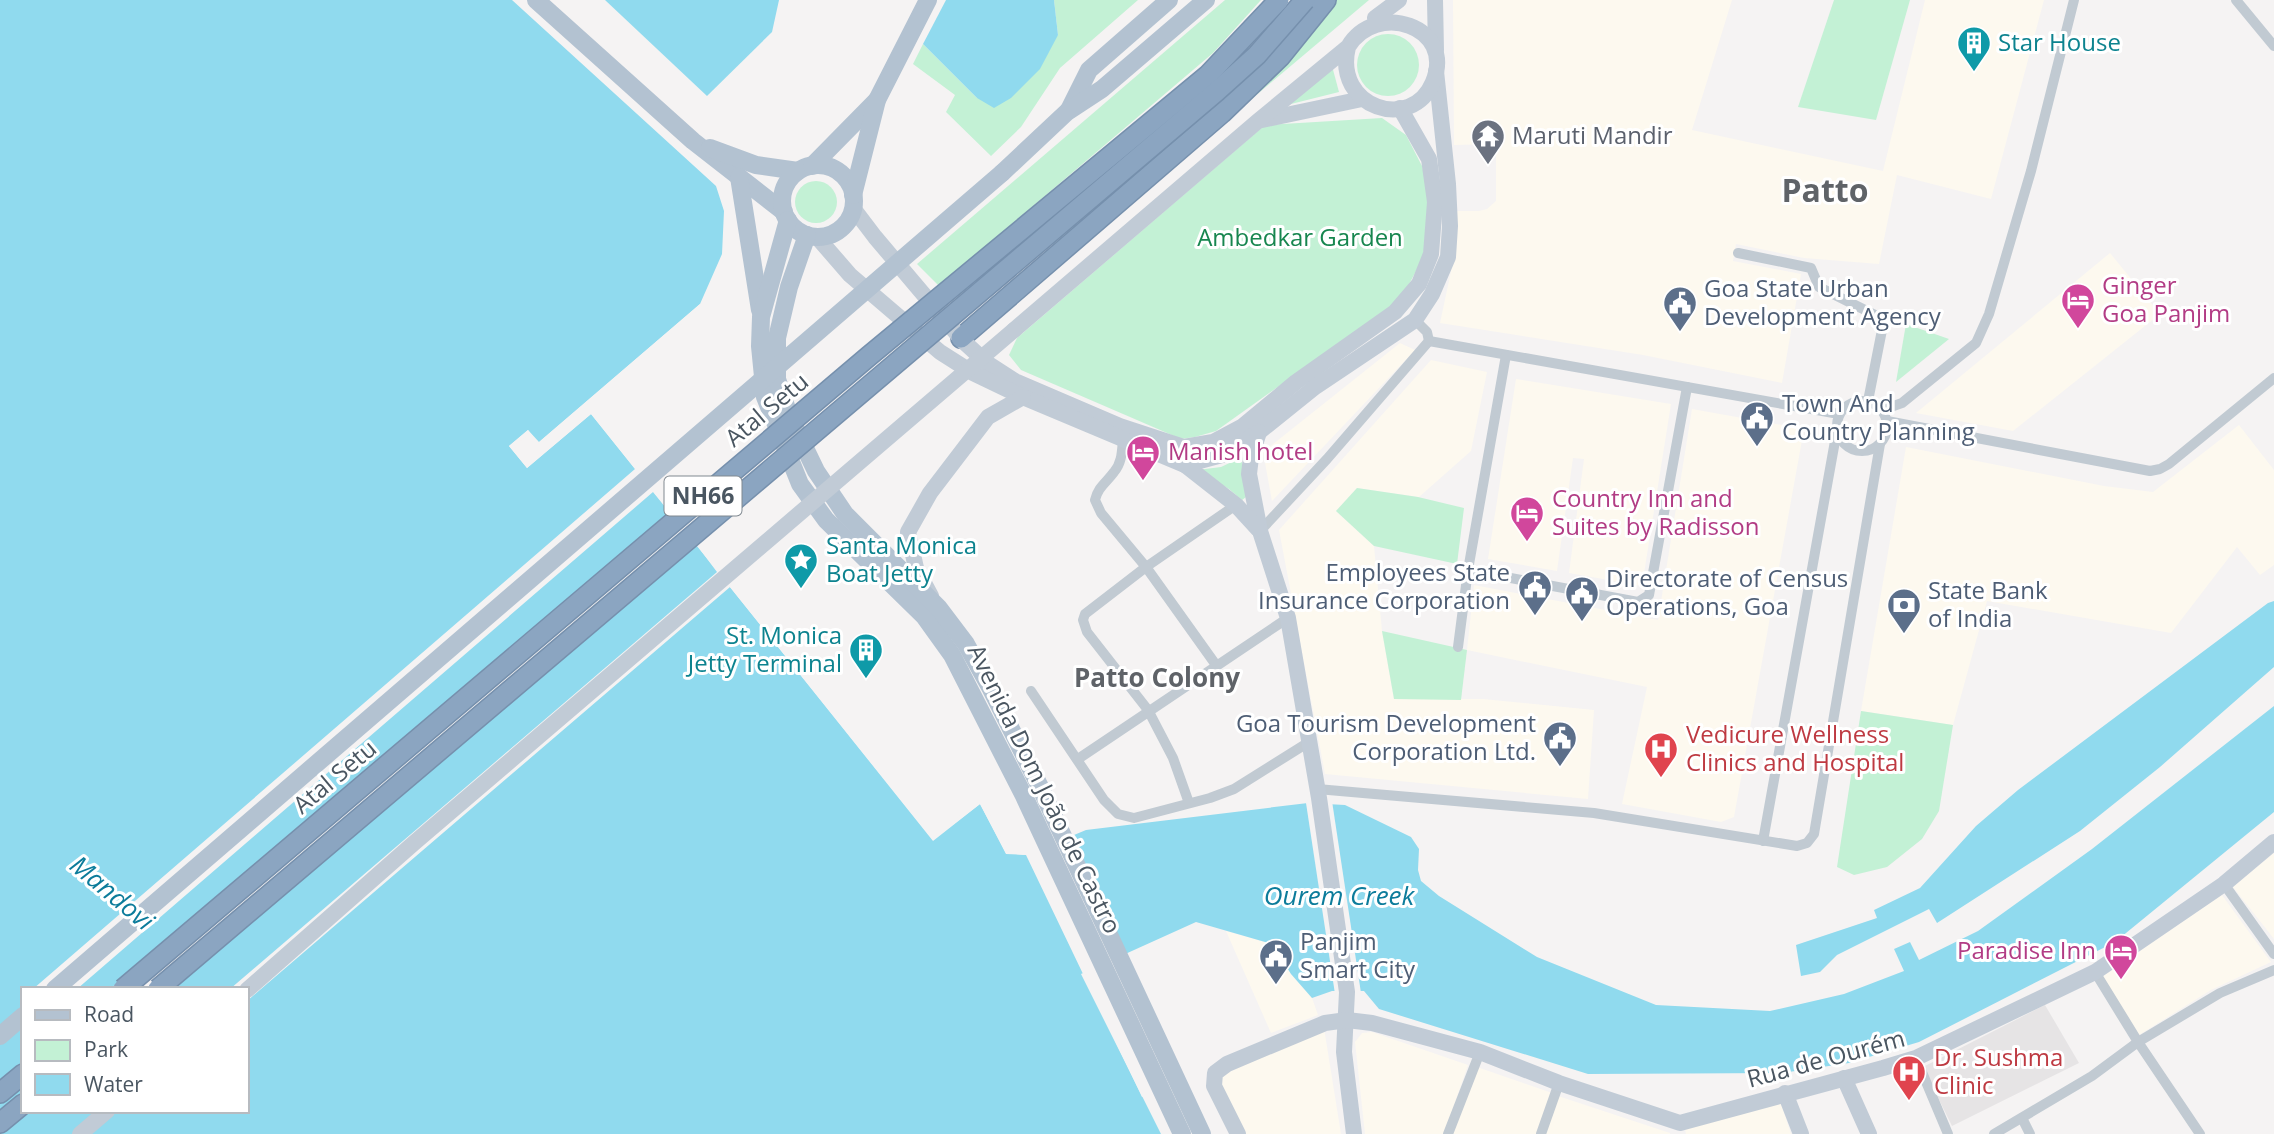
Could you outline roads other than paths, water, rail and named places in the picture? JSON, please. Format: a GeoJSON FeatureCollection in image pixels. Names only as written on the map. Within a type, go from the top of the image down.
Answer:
{"type":"FeatureCollection","features":[{"type":"Feature","properties":{"kind":"highway","name":"Atal Setu"},"geometry":{"type":"LineString","coordinates":[[125,987],[869,356],[1208,75],[1279,0]]}},
{"type":"Feature","properties":{"kind":"highway","name":"Atal Setu"},"geometry":{"type":"LineString","coordinates":[[160,987],[1217,91],[1256,55],[1306,0]]}},
{"type":"Feature","properties":{"kind":"highway"},"geometry":{"type":"LineString","coordinates":[[966,343],[1246,90],[1280,57],[1326,0]]}},
{"type":"Feature","properties":{"kind":"highway"},"geometry":{"type":"LineString","coordinates":[[0,1093],[21,1076]]}},
{"type":"Feature","properties":{"kind":"highway"},"geometry":{"type":"LineString","coordinates":[[0,1123],[21,1106]]}},
{"type":"Feature","properties":{"kind":"main road"},"geometry":{"type":"LineString","coordinates":[[536,0],[693,141],[786,216],[793,227],[812,236],[850,275],[940,352],[973,373],[1023,397],[1185,465],[1236,505],[1260,531]]}},
{"type":"Feature","properties":{"kind":"main road"},"geometry":{"type":"LineString","coordinates":[[812,236],[836,232],[850,218],[877,100],[928,0]]}},
{"type":"Feature","properties":{"kind":"main road"},"geometry":{"type":"LineString","coordinates":[[1068,112],[1089,70],[1169,0]]}},
{"type":"Feature","properties":{"kind":"main road"},"geometry":{"type":"LineString","coordinates":[[57,987],[1002,173],[1068,112],[1102,89],[1206,0]]}},
{"type":"Feature","properties":{"kind":"main road"},"geometry":{"type":"LineString","coordinates":[[248,989],[414,843],[1348,47],[1357,32],[1399,0]]}},
{"type":"Feature","properties":{"kind":"main road"},"geometry":{"type":"LineString","coordinates":[[1185,465],[1222,454],[1259,432],[1315,387],[1415,320],[1432,294],[1448,257],[1450,226],[1436,63],[1436,0]]}},
{"type":"Feature","properties":{"kind":"main road"},"geometry":{"type":"LineString","coordinates":[[1348,47],[1345,66],[1347,75],[1350,84],[1362,99],[1377,107],[1401,108],[1409,106],[1424,95],[1434,80],[1436,63],[1429,37],[1415,24],[1396,18],[1370,22]]}},
{"type":"Feature","properties":{"kind":"main road"},"geometry":{"type":"LineString","coordinates":[[1258,121],[1362,99]]}},
{"type":"Feature","properties":{"kind":"main road"},"geometry":{"type":"LineString","coordinates":[[786,216],[783,203],[786,185],[877,100]]}},
{"type":"Feature","properties":{"kind":"main road"},"geometry":{"type":"LineString","coordinates":[[693,141],[756,165],[805,169],[821,166],[839,172],[850,186],[853,202],[875,237],[966,343],[987,363],[1015,381],[1120,426],[1184,447],[1213,442],[1243,426],[1296,382],[1395,312],[1419,284],[1431,254],[1435,202],[1429,159],[1401,108]]}},
{"type":"Feature","properties":{"kind":"main road"},"geometry":{"type":"LineString","coordinates":[[739,177],[761,317]]}},
{"type":"Feature","properties":{"kind":"main road","name":"Avenida Dom João de Castro"},"geometry":{"type":"LineString","coordinates":[[786,216],[761,317],[760,346],[765,397],[800,484],[825,520],[924,615],[952,654],[1024,796],[1182,1134]]}},
{"type":"Feature","properties":{"kind":"main road","name":"Avenida Dom João de Castro"},"geometry":{"type":"LineString","coordinates":[[812,236],[789,286],[777,338],[777,379],[785,403],[816,471],[845,514],[938,607],[966,644],[1041,789],[1202,1134]]}},
{"type":"Feature","properties":{"kind":"main road"},"geometry":{"type":"LineString","coordinates":[[958,364],[958,359],[968,348],[966,343]]}},
{"type":"Feature","properties":{"kind":"main road"},"geometry":{"type":"LineString","coordinates":[[938,607],[916,568],[908,532],[930,493],[988,417],[1023,397]]}},
{"type":"Feature","properties":{"kind":"main road"},"geometry":{"type":"LineString","coordinates":[[1259,432],[1249,474],[1260,531],[1288,618],[1318,793],[1347,992],[1344,1052],[1354,1134]]}},
{"type":"Feature","properties":{"kind":"main road","name":"Rua de Ourém"},"geometry":{"type":"LineString","coordinates":[[1347,1020],[1372,1023],[1480,1052],[1681,1128],[1785,1093],[1916,1058],[2095,972],[2224,884],[2274,842]]}},
{"type":"Feature","properties":{"kind":"main road"},"geometry":{"type":"LineString","coordinates":[[0,1036],[21,1018]]}},
{"type":"Feature","properties":{"kind":"main road"},"geometry":{"type":"LineString","coordinates":[[1238,1134],[1214,1086],[1215,1073],[1227,1063],[1325,1023],[1347,1020]]}},
{"type":"Feature","properties":{"kind":"main road"},"geometry":{"type":"LineString","coordinates":[[1844,1078],[1869,1134]]}},
{"type":"Feature","properties":{"kind":"main road"},"geometry":{"type":"LineString","coordinates":[[1785,1093],[1801,1134]]}},
{"type":"Feature","properties":{"kind":"main road"},"geometry":{"type":"LineString","coordinates":[[80,1134],[105,1113]]}},
{"type":"Feature","properties":{"kind":"street"},"geometry":{"type":"LineString","coordinates":[[1882,410],[1902,403],[1976,343],[1989,314],[2031,171],[2074,0]]}},
{"type":"Feature","properties":{"kind":"street"},"geometry":{"type":"LineString","coordinates":[[2236,0],[2274,47]]}},
{"type":"Feature","properties":{"kind":"street"},"geometry":{"type":"LineString","coordinates":[[1738,253],[1811,268],[1819,287],[1875,316],[1883,325],[1868,401]]}},
{"type":"Feature","properties":{"kind":"street"},"geometry":{"type":"LineString","coordinates":[[1415,320],[1427,332],[1429,341]]}},
{"type":"Feature","properties":{"kind":"street"},"geometry":{"type":"LineString","coordinates":[[1429,341],[1839,414]]}},
{"type":"Feature","properties":{"kind":"street"},"geometry":{"type":"LineString","coordinates":[[1260,531],[1429,341]]}},
{"type":"Feature","properties":{"kind":"street"},"geometry":{"type":"LineString","coordinates":[[1458,647],[1468,570],[1506,355]]}},
{"type":"Feature","properties":{"kind":"street"},"geometry":{"type":"LineString","coordinates":[[1887,421],[2151,471],[2169,464],[2274,378]]}},
{"type":"Feature","properties":{"kind":"street"},"geometry":{"type":"LineString","coordinates":[[1468,570],[1639,602],[1649,595],[1687,387]]}},
{"type":"Feature","properties":{"kind":"street"},"geometry":{"type":"LineString","coordinates":[[1318,793],[1594,813],[1763,841],[1797,846],[1807,843],[1814,834],[1880,444],[1886,434],[1887,421],[1882,410],[1868,401],[1851,402],[1839,414],[1763,841]]}},
{"type":"Feature","properties":{"kind":"street"},"geometry":{"type":"LineString","coordinates":[[1837,430],[1840,439],[1854,450],[1872,449],[1880,444]]}},
{"type":"Feature","properties":{"kind":"street"},"geometry":{"type":"LineString","coordinates":[[1123,439],[1121,459],[1116,471],[1098,490],[1095,500],[1101,513],[1146,567],[1216,664]]}},
{"type":"Feature","properties":{"kind":"street"},"geometry":{"type":"LineString","coordinates":[[1189,803],[1173,758],[1148,710],[1087,632],[1083,620],[1085,614],[1146,567],[1236,505]]}},
{"type":"Feature","properties":{"kind":"street"},"geometry":{"type":"LineString","coordinates":[[1078,759],[1288,618]]}},
{"type":"Feature","properties":{"kind":"street"},"geometry":{"type":"LineString","coordinates":[[1031,691],[1104,800],[1118,814],[1134,818],[1234,789],[1309,741]]}},
{"type":"Feature","properties":{"kind":"street"},"geometry":{"type":"LineString","coordinates":[[2224,884],[2273,951]]}},
{"type":"Feature","properties":{"kind":"street"},"geometry":{"type":"LineString","coordinates":[[1994,1134],[2092,1076],[2138,1042],[2220,993],[2274,970]]}},
{"type":"Feature","properties":{"kind":"street"},"geometry":{"type":"LineString","coordinates":[[2095,972],[2200,1134]]}},
{"type":"Feature","properties":{"kind":"street"},"geometry":{"type":"LineString","coordinates":[[1448,1134],[1480,1052]]}},
{"type":"Feature","properties":{"kind":"street"},"geometry":{"type":"LineString","coordinates":[[1916,1058],[1948,1134]]}},
{"type":"Feature","properties":{"kind":"street"},"geometry":{"type":"LineString","coordinates":[[1541,1134],[1559,1083]]}},
{"type":"Feature","properties":{"kind":"street"},"geometry":{"type":"LineString","coordinates":[[2022,1118],[2030,1134]]}},
{"type":"Feature","properties":{"kind":"water"},"geometry":{"type":"Polygon","coordinates":[[[0,0],[512,0],[716,186],[724,211],[722,254],[700,304],[538,443],[528,430],[509,446],[527,468],[591,414],[933,840],[980,804],[1006,853],[1026,855],[1086,830],[1308,803],[1345,805],[1411,837],[1419,849],[1418,870],[1421,881],[1439,896],[1537,957],[1656,1005],[1770,1011],[1844,994],[1904,971],[1894,949],[1910,942],[1919,960],[1978,931],[2092,849],[2274,706],[2274,812],[2115,942],[1919,1042],[1849,1063],[1782,1073],[1588,1074],[1379,1009],[1364,991],[1332,991],[1312,998],[1291,974],[1272,944],[1196,922],[1081,974],[1161,1134],[0,1134],[0,0]]]}},
{"type":"Feature","properties":{"kind":"water"},"geometry":{"type":"Polygon","coordinates":[[[605,0],[779,0],[772,32],[707,96],[605,0]]]}},
{"type":"Feature","properties":{"kind":"water"},"geometry":{"type":"Polygon","coordinates":[[[946,0],[1054,0],[1058,35],[1040,69],[1011,98],[994,108],[977,98],[923,44],[946,0]]]}},
{"type":"Feature","properties":{"kind":"water"},"geometry":{"type":"Polygon","coordinates":[[[2274,601],[2274,667],[2160,767],[2080,831],[1937,923],[1929,909],[1837,955],[1820,972],[1801,976],[1796,945],[1877,918],[1874,910],[1920,888],[1976,826],[2018,790],[2274,601]]]}},
{"type":"Feature","properties":{"kind":"place","name":"Star House"},"geometry":{"type":"Point","coordinates":[1974,73]}},
{"type":"Feature","properties":{"kind":"place","name":"Maruti Mandir"},"geometry":{"type":"Point","coordinates":[1488,166]}},
{"type":"Feature","properties":{"kind":"place","name":"Ginger Goa Panjim"},"geometry":{"type":"Point","coordinates":[2078,330]}},
{"type":"Feature","properties":{"kind":"place","name":"Goa State Urban Development Agency"},"geometry":{"type":"Point","coordinates":[1680,333]}},
{"type":"Feature","properties":{"kind":"place","name":"Town And Country Planning"},"geometry":{"type":"Point","coordinates":[1757,448]}},
{"type":"Feature","properties":{"kind":"place","name":"Manish hotel"},"geometry":{"type":"Point","coordinates":[1143,482]}},
{"type":"Feature","properties":{"kind":"place","name":"Country Inn and Suites by Radisson"},"geometry":{"type":"Point","coordinates":[1527,543]}},
{"type":"Feature","properties":{"kind":"place","name":"Santa Monica Boat Jetty"},"geometry":{"type":"Point","coordinates":[801,590]}},
{"type":"Feature","properties":{"kind":"place","name":"Employees State Insurance Corporation"},"geometry":{"type":"Point","coordinates":[1535,617]}},
{"type":"Feature","properties":{"kind":"place","name":"Directorate of Census Operations, Goa"},"geometry":{"type":"Point","coordinates":[1582,623]}},
{"type":"Feature","properties":{"kind":"place","name":"State Bank of India"},"geometry":{"type":"Point","coordinates":[1904,635]}},
{"type":"Feature","properties":{"kind":"place","name":"St. Monica Jetty Terminal"},"geometry":{"type":"Point","coordinates":[866,680]}},
{"type":"Feature","properties":{"kind":"place","name":"Goa Tourism Development Corporation Ltd."},"geometry":{"type":"Point","coordinates":[1560,768]}},
{"type":"Feature","properties":{"kind":"place","name":"Vedicure Wellness Clinics and Hospital"},"geometry":{"type":"Point","coordinates":[1661,779]}},
{"type":"Feature","properties":{"kind":"place","name":"Paradise Inn"},"geometry":{"type":"Point","coordinates":[2121,981]}},
{"type":"Feature","properties":{"kind":"place","name":"Panjim Smart City"},"geometry":{"type":"Point","coordinates":[1276,986]}},
{"type":"Feature","properties":{"kind":"place","name":"Dr. Sushma Clinic"},"geometry":{"type":"Point","coordinates":[1909,1102]}},
{"type":"Feature","properties":{"kind":"district","name":"Patto"},"geometry":{"type":"Point","coordinates":[1825,191]}},
{"type":"Feature","properties":{"kind":"district","name":"Patto Colony"},"geometry":{"type":"Point","coordinates":[1157,678]}},
{"type":"Feature","properties":{"kind":"park label","name":"Ambedkar Garden"},"geometry":{"type":"Point","coordinates":[1300,238]}},
{"type":"Feature","properties":{"kind":"water label","name":"Mandovi"},"geometry":{"type":"Point","coordinates":[112,893]}},
{"type":"Feature","properties":{"kind":"water label","name":"Ourem Creek"},"geometry":{"type":"Point","coordinates":[1339,896]}}]}
